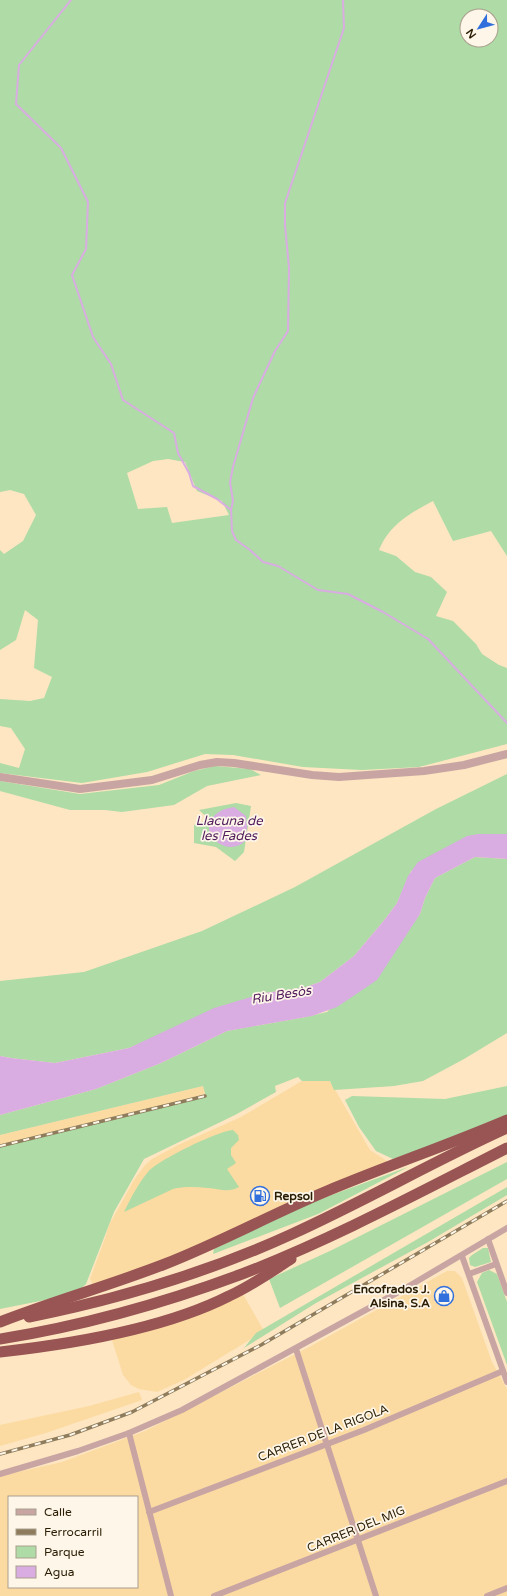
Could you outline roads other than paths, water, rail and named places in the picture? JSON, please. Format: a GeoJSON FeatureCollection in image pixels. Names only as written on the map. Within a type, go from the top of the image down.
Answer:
{"type":"FeatureCollection","features":[{"type":"Feature","properties":{"kind":"highway"},"geometry":{"type":"LineString","coordinates":[[0,1322],[47,1304],[100,1289],[197,1251],[326,1191],[507,1120]]}},
{"type":"Feature","properties":{"kind":"highway"},"geometry":{"type":"LineString","coordinates":[[0,1322],[83,1305],[139,1290],[232,1258],[323,1219],[507,1128]]}},
{"type":"Feature","properties":{"kind":"highway"},"geometry":{"type":"LineString","coordinates":[[0,1339],[93,1320],[196,1290],[272,1262],[507,1148]]}},
{"type":"Feature","properties":{"kind":"highway"},"geometry":{"type":"LineString","coordinates":[[0,1352],[103,1336],[147,1325],[195,1310],[240,1290],[321,1239]]}},
{"type":"Feature","properties":{"kind":"street"},"geometry":{"type":"LineString","coordinates":[[0,777],[80,789],[158,779],[200,765],[217,762],[234,762],[312,775],[339,777],[424,771],[478,762],[507,754]]}},
{"type":"Feature","properties":{"kind":"street"},"geometry":{"type":"LineString","coordinates":[[0,1474],[58,1458],[129,1433],[199,1402],[462,1256],[507,1228]]}},
{"type":"Feature","properties":{"kind":"street"},"geometry":{"type":"LineString","coordinates":[[488,1239],[496,1264],[506,1284],[507,1293]]}},
{"type":"Feature","properties":{"kind":"street"},"geometry":{"type":"LineString","coordinates":[[462,1256],[507,1382]]}},
{"type":"Feature","properties":{"kind":"street"},"geometry":{"type":"LineString","coordinates":[[469,1274],[496,1264]]}},
{"type":"Feature","properties":{"kind":"street"},"geometry":{"type":"LineString","coordinates":[[296,1349],[376,1596]]}},
{"type":"Feature","properties":{"kind":"street","name":"CARRER DE LA RIGOLA"},"geometry":{"type":"LineString","coordinates":[[149,1512],[364,1430],[503,1371]]}},
{"type":"Feature","properties":{"kind":"street"},"geometry":{"type":"LineString","coordinates":[[129,1433],[171,1596]]}},
{"type":"Feature","properties":{"kind":"street","name":"CARRER DEL MIG"},"geometry":{"type":"LineString","coordinates":[[214,1596],[507,1481]]}},
{"type":"Feature","properties":{"kind":"street"},"geometry":{"type":"LineString","coordinates":[[487,1596],[507,1588]]}},
{"type":"Feature","properties":{"kind":"water","name":"Llacuna de les Fades"},"geometry":{"type":"Polygon","coordinates":[[[234,807],[246,816],[247,828],[245,841],[237,846],[229,847],[221,845],[215,840],[210,834],[209,826],[212,819],[219,812],[224,809],[234,807]]]}},
{"type":"Feature","properties":{"kind":"water","name":"Riu Besòs"},"geometry":{"type":"Polygon","coordinates":[[[478,834],[507,834],[507,859],[475,857],[435,878],[425,898],[420,914],[377,980],[337,1007],[312,1016],[227,1031],[161,1063],[96,1089],[0,1115],[0,1056],[55,1063],[129,1048],[214,1008],[264,993],[303,988],[320,982],[354,956],[386,918],[397,903],[408,876],[418,862],[467,836],[478,834]]]}},
{"type":"Feature","properties":{"kind":"waterway"},"geometry":{"type":"LineString","coordinates":[[71,0],[19,65],[16,104],[61,148],[88,202],[86,249],[72,275],[93,337],[111,364],[123,400],[174,433],[178,453],[189,473],[193,486],[217,499],[231,510],[232,531],[236,540],[263,562],[278,566],[318,590],[348,594],[383,612],[428,639],[507,723]]}},
{"type":"Feature","properties":{"kind":"waterway"},"geometry":{"type":"LineString","coordinates":[[231,510],[233,501],[230,482],[253,398],[275,351],[288,331],[289,268],[285,225],[285,203],[344,28],[343,0]]}},
{"type":"Feature","properties":{"kind":"railway"},"geometry":{"type":"LineString","coordinates":[[0,1146],[205,1096]]}},
{"type":"Feature","properties":{"kind":"railway"},"geometry":{"type":"LineString","coordinates":[[0,1454],[70,1435],[132,1412],[261,1345],[507,1201]]}},
{"type":"Feature","properties":{"kind":"place","name":"Repsol"},"geometry":{"type":"Point","coordinates":[260,1196]}},
{"type":"Feature","properties":{"kind":"place","name":"Encofrados J. Alsina, S.A"},"geometry":{"type":"Point","coordinates":[444,1296]}}]}
